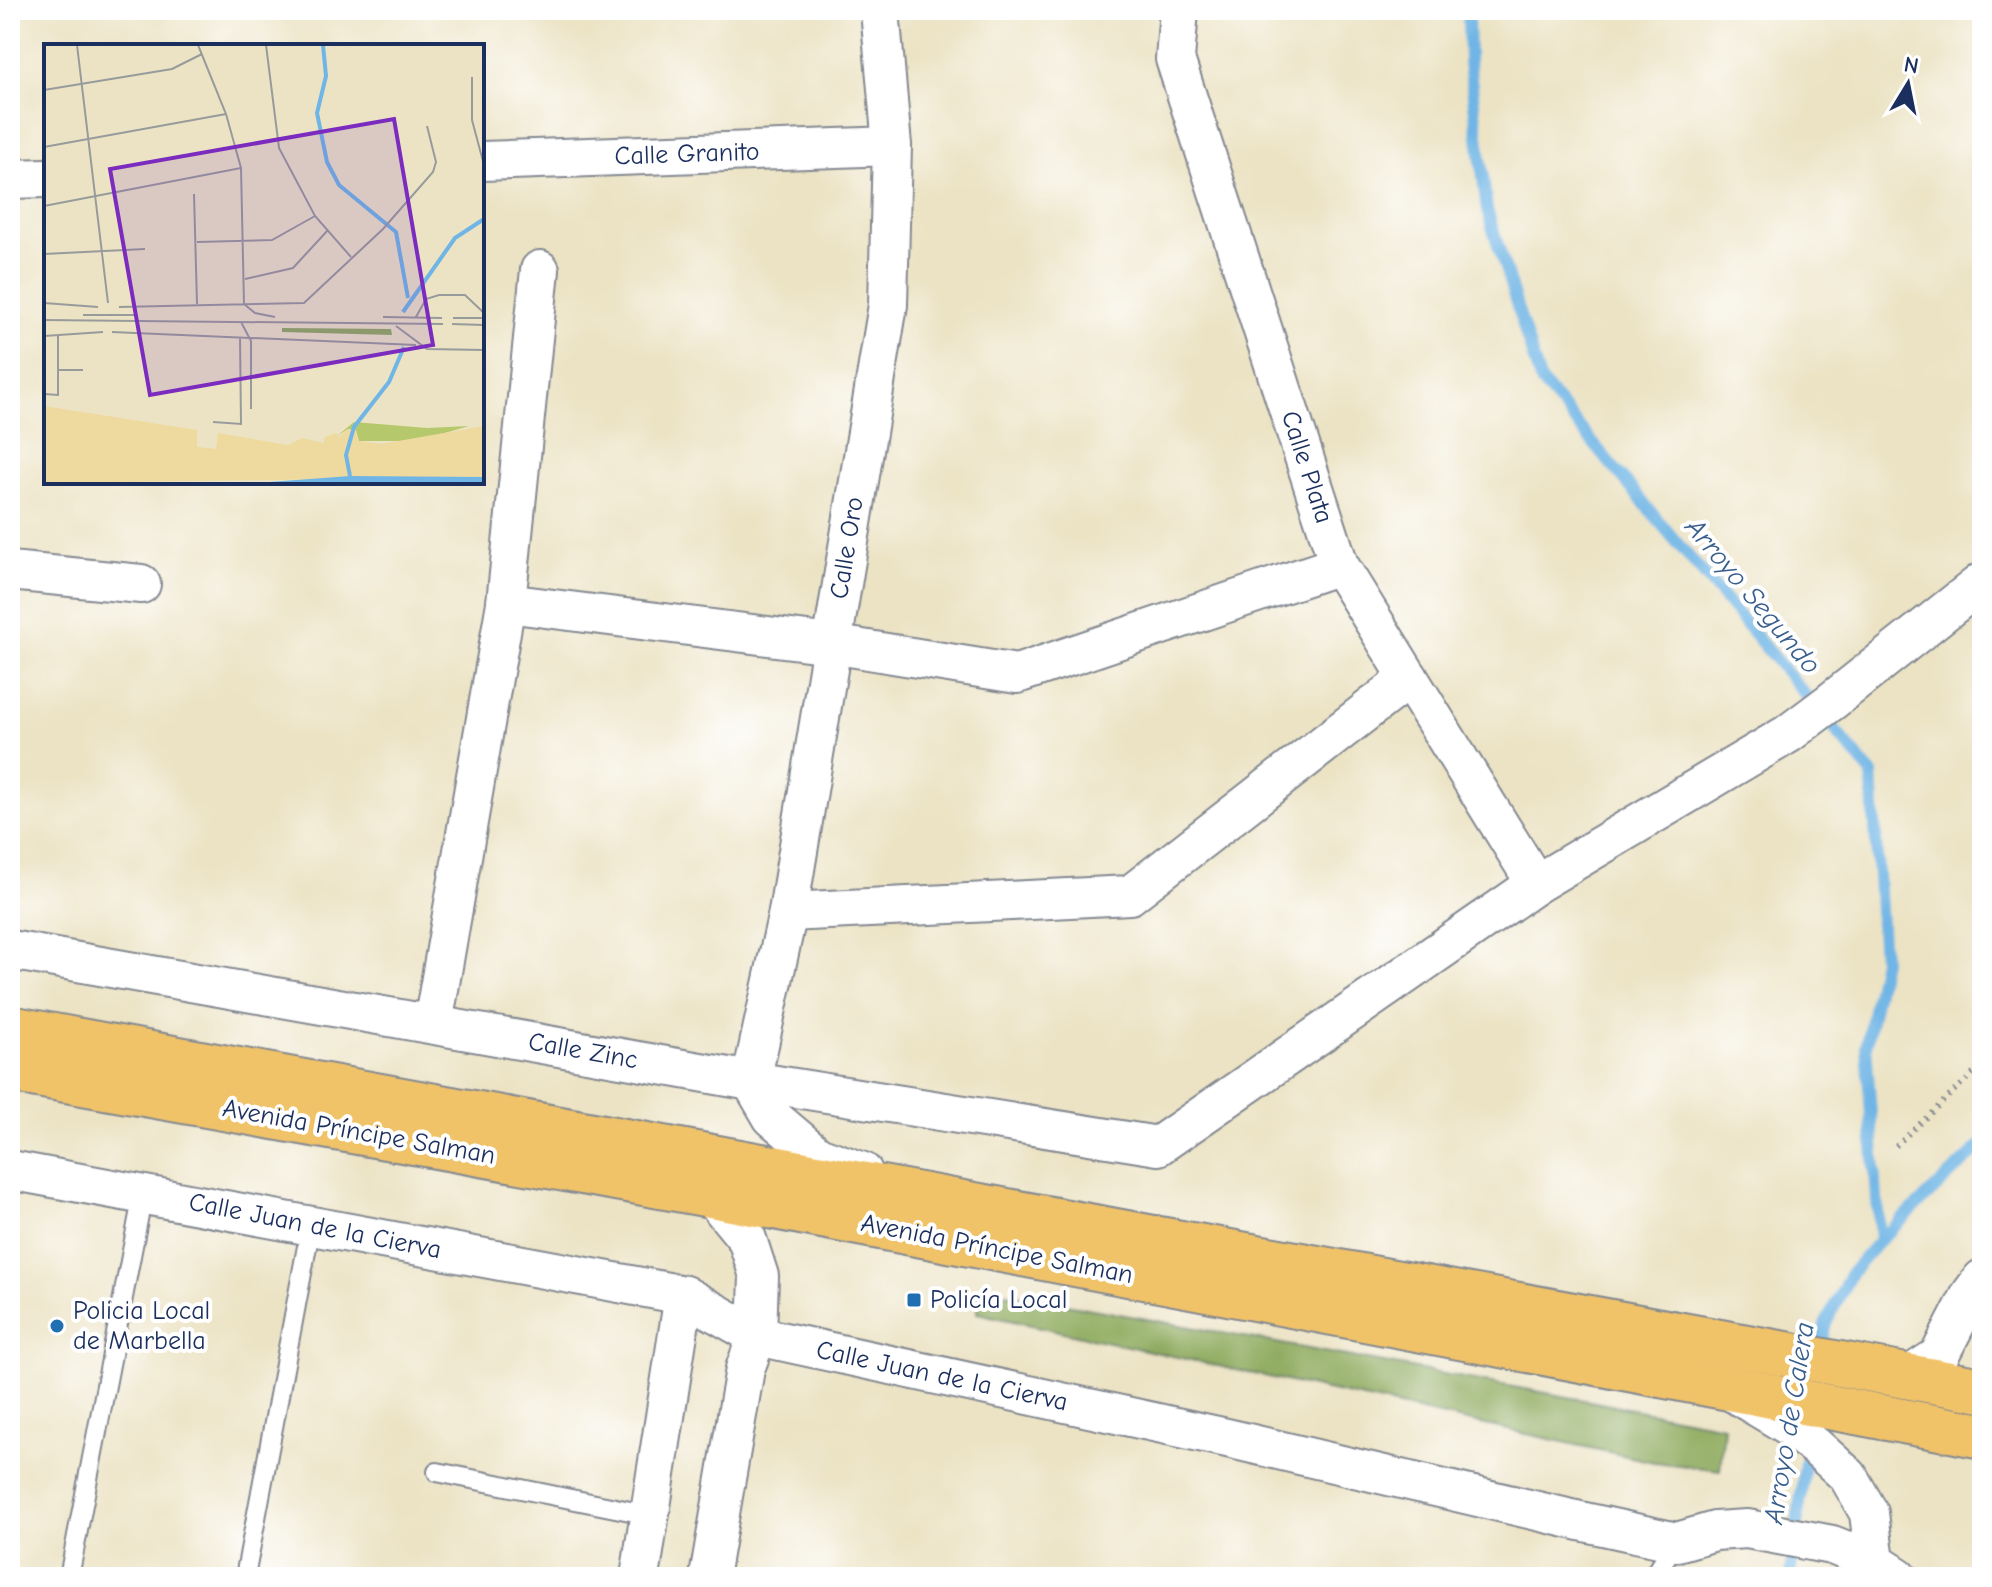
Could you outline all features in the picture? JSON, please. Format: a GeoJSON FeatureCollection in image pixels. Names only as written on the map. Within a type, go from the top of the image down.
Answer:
{"type":"FeatureCollection","features":[{"type":"Feature","properties":{"kind":"main road","name":"Avenida Príncipe Salman"},"geometry":{"type":"LineString","coordinates":[[10,1028],[1982,1390]]}},
{"type":"Feature","properties":{"kind":"main road","name":"Avenida Príncipe Salman"},"geometry":{"type":"LineString","coordinates":[[10,1070],[711,1195],[1982,1436]]}},
{"type":"Feature","properties":{"kind":"street","name":"Calle Oro"},"geometry":{"type":"LineString","coordinates":[[751,1081],[788,912],[888,305],[892,146],[880,10]]}},
{"type":"Feature","properties":{"kind":"street","name":"Calle Plata"},"geometry":{"type":"LineString","coordinates":[[1179,10],[1175,59],[1339,565],[1536,884]]}},
{"type":"Feature","properties":{"kind":"street","name":"Calle Granito"},"geometry":{"type":"LineString","coordinates":[[484,161],[892,146]]}},
{"type":"Feature","properties":{"kind":"street"},"geometry":{"type":"LineString","coordinates":[[10,179],[44,178]]}},
{"type":"Feature","properties":{"kind":"street"},"geometry":{"type":"LineString","coordinates":[[433,1024],[506,603],[540,270]]}},
{"type":"Feature","properties":{"kind":"street"},"geometry":{"type":"LineString","coordinates":[[506,603],[831,644],[1017,674],[1339,565]]}},
{"type":"Feature","properties":{"kind":"street"},"geometry":{"type":"LineString","coordinates":[[10,571],[141,584]]}},
{"type":"Feature","properties":{"kind":"street"},"geometry":{"type":"LineString","coordinates":[[1536,884],[1788,734],[1982,582]]}},
{"type":"Feature","properties":{"kind":"street"},"geometry":{"type":"LineString","coordinates":[[788,912],[1130,895],[1409,678]]}},
{"type":"Feature","properties":{"kind":"street","name":"Calle Zinc"},"geometry":{"type":"LineString","coordinates":[[10,950],[751,1081],[1158,1146],[1536,884]]}},
{"type":"Feature","properties":{"kind":"street"},"geometry":{"type":"LineString","coordinates":[[751,1081],[772,1117],[818,1156],[946,1201]]}},
{"type":"Feature","properties":{"kind":"street","name":"Calle Juan de la Cierva"},"geometry":{"type":"LineString","coordinates":[[10,1170],[684,1295],[757,1336],[1212,1434],[1677,1542],[1715,1531],[1747,1529],[1832,1545],[1881,1572]]}},
{"type":"Feature","properties":{"kind":"street"},"geometry":{"type":"LineString","coordinates":[[709,1577],[745,1369],[757,1336],[759,1276],[747,1239],[711,1195]]}},
{"type":"Feature","properties":{"kind":"street"},"geometry":{"type":"LineString","coordinates":[[1907,1377],[1939,1356],[1982,1279]]}},
{"type":"Feature","properties":{"kind":"street"},"geometry":{"type":"LineString","coordinates":[[640,1577],[684,1295]]}},
{"type":"Feature","properties":{"kind":"street"},"geometry":{"type":"LineString","coordinates":[[1724,1387],[1789,1426],[1848,1476],[1869,1513],[1881,1572]]}},
{"type":"Feature","properties":{"kind":"lane"},"geometry":{"type":"LineString","coordinates":[[69,1577],[143,1194]]}},
{"type":"Feature","properties":{"kind":"lane"},"geometry":{"type":"LineString","coordinates":[[245,1577],[311,1225]]}},
{"type":"Feature","properties":{"kind":"lane"},"geometry":{"type":"LineString","coordinates":[[437,1472],[650,1515]]}},
{"type":"Feature","properties":{"kind":"lane"},"geometry":{"type":"LineString","coordinates":[[1652,1577],[1677,1542]]}},
{"type":"Feature","properties":{"kind":"path"},"geometry":{"type":"LineString","coordinates":[[1896,1146],[1982,1065]]}},
{"type":"Feature","properties":{"kind":"green space"},"geometry":{"type":"Polygon","coordinates":[[[979,1288],[1724,1426],[1720,1470],[1654,1462],[977,1313],[979,1288]]]}},
{"type":"Feature","properties":{"kind":"waterway","name":"Arroyo Segundo"},"geometry":{"type":"LineString","coordinates":[[1468,10],[1469,62],[1487,210],[1540,380],[1872,774],[1883,960],[1866,1045],[1880,1240]]}},
{"type":"Feature","properties":{"kind":"waterway","name":"Arroyo Segundo"},"geometry":{"type":"LineString","coordinates":[[1821,1352],[1825,1325],[1851,1273],[1880,1240],[1982,1145]]}},
{"type":"Feature","properties":{"kind":"waterway","name":"Arroyo de Calera"},"geometry":{"type":"LineString","coordinates":[[1790,1577],[1807,1449]]}},
{"type":"Feature","properties":{"kind":"place","name":"Policía Local"},"geometry":{"type":"Point","coordinates":[914,1300]}},
{"type":"Feature","properties":{"kind":"place","name":"Policia Local de Marbella"},"geometry":{"type":"Point","coordinates":[57,1326]}}]}
